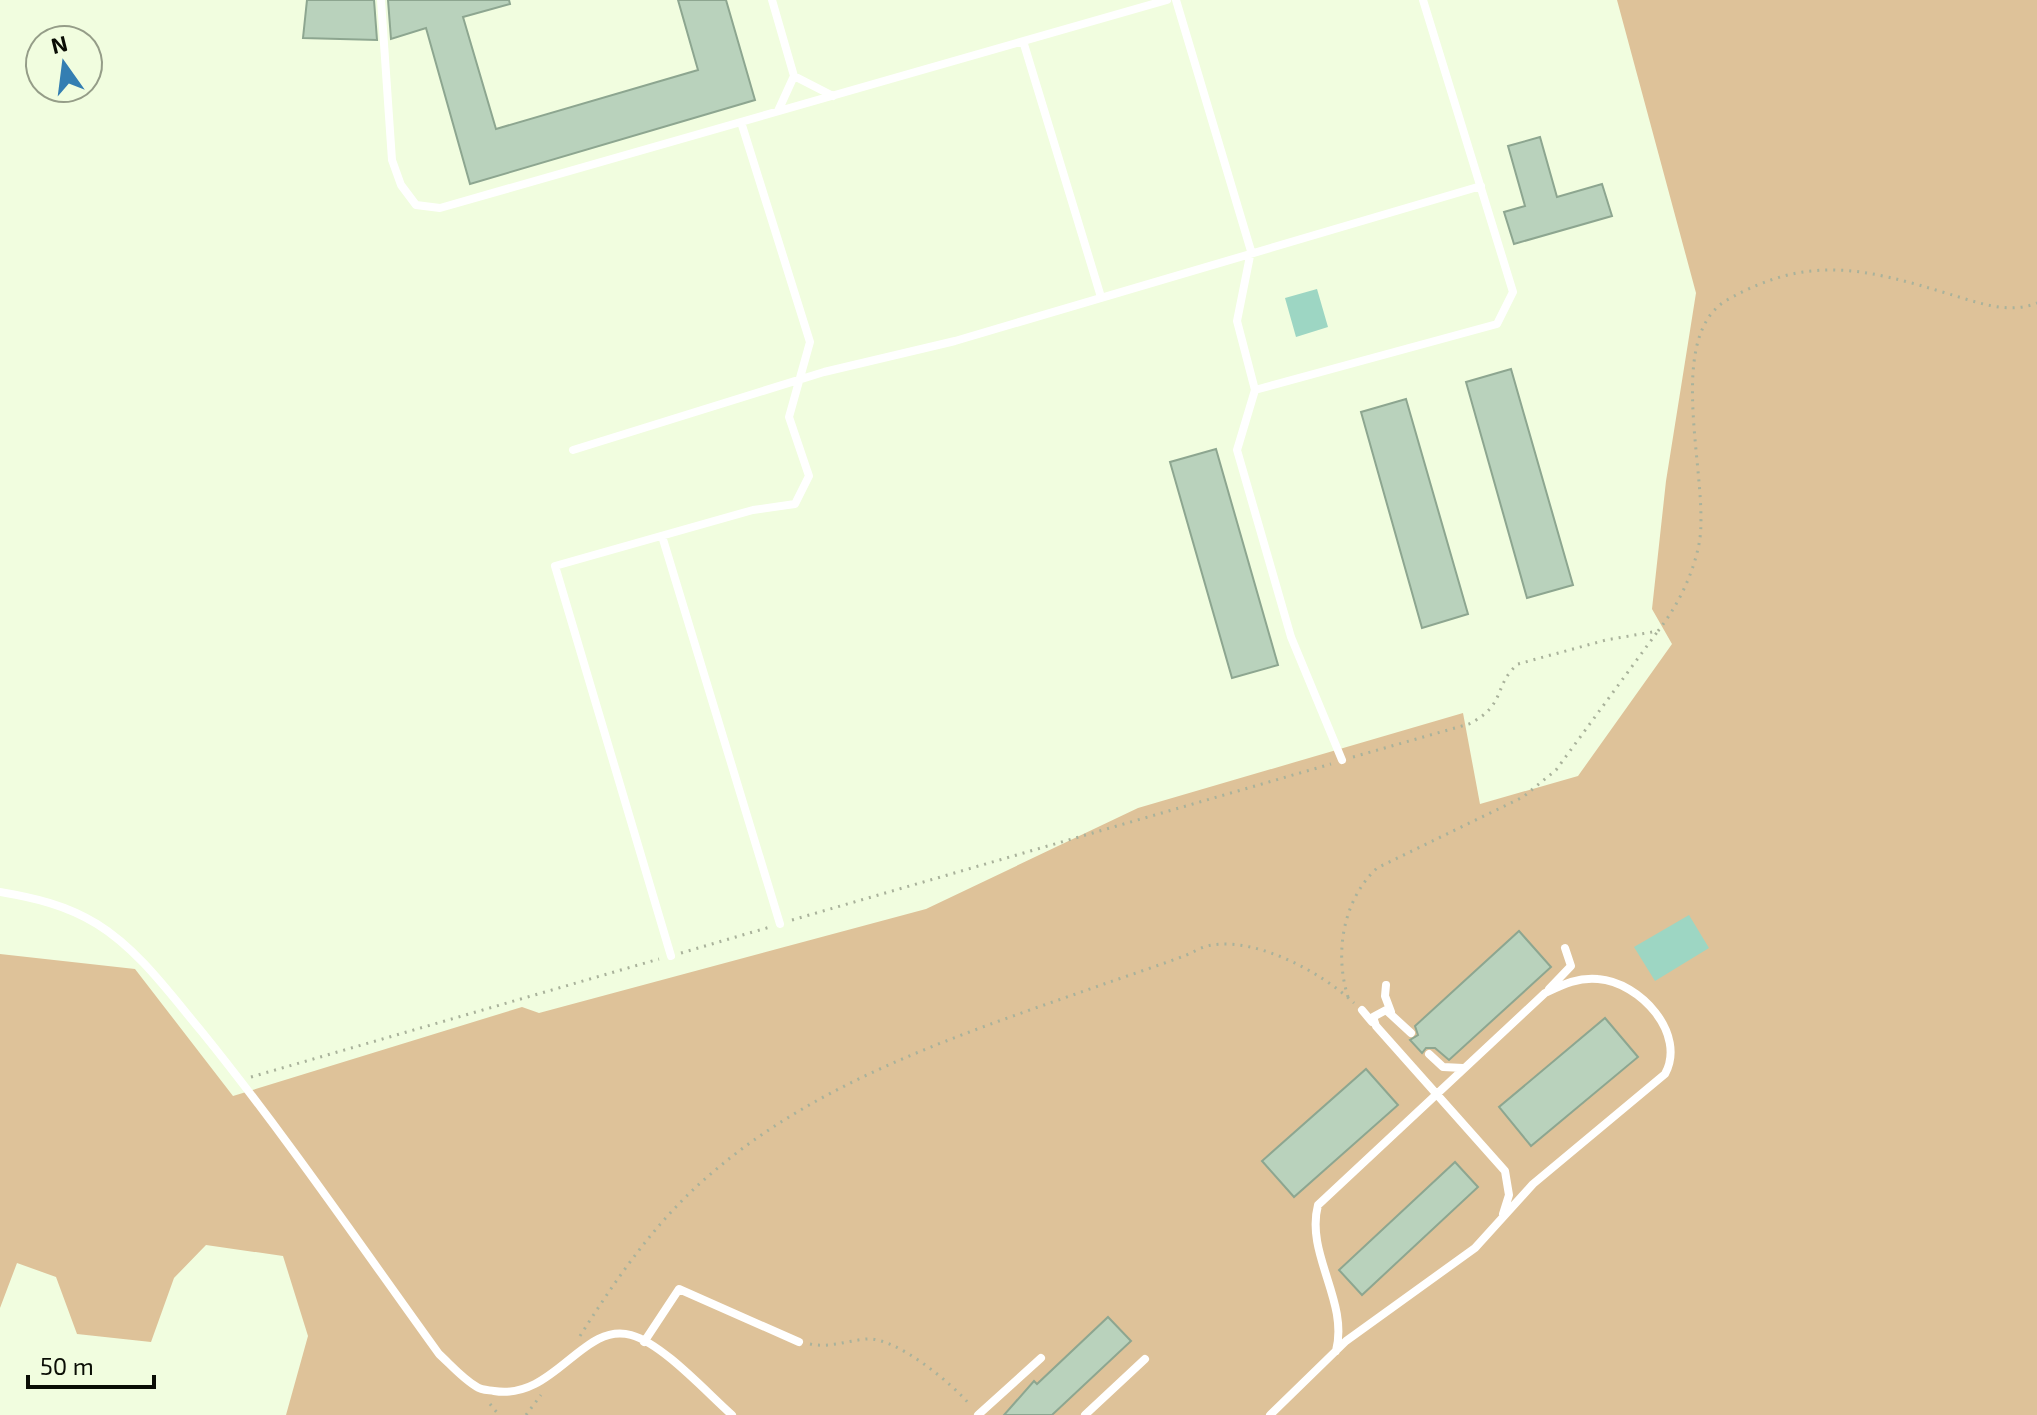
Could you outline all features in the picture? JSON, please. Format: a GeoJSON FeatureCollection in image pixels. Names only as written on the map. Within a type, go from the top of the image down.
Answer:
{"type":"FeatureCollection","features":[{"type":"Feature","properties":{"kind":"lane"},"geometry":{"type":"LineString","coordinates":[[381,0],[392,160],[401,185],[416,205],[440,208],[1167,0]]}},
{"type":"Feature","properties":{"kind":"lane"},"geometry":{"type":"LineString","coordinates":[[772,0],[794,76],[778,111]]}},
{"type":"Feature","properties":{"kind":"lane"},"geometry":{"type":"LineString","coordinates":[[1176,0],[1251,251],[1237,321],[1255,390],[1237,450],[1291,637],[1342,760]]}},
{"type":"Feature","properties":{"kind":"lane"},"geometry":{"type":"LineString","coordinates":[[1255,390],[1497,324],[1513,292],[1423,0]]}},
{"type":"Feature","properties":{"kind":"lane"},"geometry":{"type":"LineString","coordinates":[[1023,41],[1101,297]]}},
{"type":"Feature","properties":{"kind":"lane"},"geometry":{"type":"LineString","coordinates":[[794,76],[833,96]]}},
{"type":"Feature","properties":{"kind":"lane"},"geometry":{"type":"LineString","coordinates":[[671,956],[555,566],[753,510],[795,504],[809,476],[789,417],[810,342],[741,122]]}},
{"type":"Feature","properties":{"kind":"lane"},"geometry":{"type":"LineString","coordinates":[[573,450],[801,380],[955,341],[1251,251],[1481,186]]}},
{"type":"Feature","properties":{"kind":"lane"},"geometry":{"type":"LineString","coordinates":[[662,536],[780,924]]}},
{"type":"Feature","properties":{"kind":"lane"},"geometry":{"type":"LineString","coordinates":[[0,892],[60,904],[98,924],[125,945],[158,979],[241,1080],[439,1354],[478,1388],[503,1392],[530,1388],[557,1372],[581,1348],[602,1337],[629,1334],[644,1342],[732,1415]]}},
{"type":"Feature","properties":{"kind":"lane"},"geometry":{"type":"LineString","coordinates":[[1336,1351],[1339,1318],[1318,1236],[1318,1205],[1571,966],[1565,948]]}},
{"type":"Feature","properties":{"kind":"lane"},"geometry":{"type":"LineString","coordinates":[[1270,1415],[1336,1351],[1475,1248],[1533,1184],[1651,1089],[1672,1061],[1668,1031],[1628,989],[1614,982],[1584,979],[1545,993]]}},
{"type":"Feature","properties":{"kind":"lane"},"geometry":{"type":"LineString","coordinates":[[1386,985],[1385,996],[1392,1013]]}},
{"type":"Feature","properties":{"kind":"lane"},"geometry":{"type":"LineString","coordinates":[[1362,1010],[1505,1171],[1509,1195],[1499,1223]]}},
{"type":"Feature","properties":{"kind":"lane"},"geometry":{"type":"LineString","coordinates":[[1376,1026],[1375,1013],[1386,1010],[1411,1033]]}},
{"type":"Feature","properties":{"kind":"lane"},"geometry":{"type":"LineString","coordinates":[[1429,1054],[1443,1067],[1464,1067]]}},
{"type":"Feature","properties":{"kind":"lane"},"geometry":{"type":"LineString","coordinates":[[644,1342],[679,1289],[799,1342]]}},
{"type":"Feature","properties":{"kind":"lane"},"geometry":{"type":"LineString","coordinates":[[978,1415],[1041,1358]]}},
{"type":"Feature","properties":{"kind":"lane"},"geometry":{"type":"LineString","coordinates":[[1085,1415],[1145,1359]]}},
{"type":"Feature","properties":{"kind":"path"},"geometry":{"type":"LineString","coordinates":[[1348,997],[1340,956],[1349,915],[1364,880],[1377,868],[1523,797],[1556,770],[1676,604],[1699,542],[1693,396],[1696,350],[1708,319],[1718,306],[1755,284],[1806,269],[1854,271],[1906,281],[1991,307],[2024,309],[2037,303]]}},
{"type":"Feature","properties":{"kind":"path"},"geometry":{"type":"LineString","coordinates":[[241,1080],[1469,724],[1486,716],[1498,701],[1507,673],[1518,664],[1606,640],[1658,631]]}},
{"type":"Feature","properties":{"kind":"path"},"geometry":{"type":"LineString","coordinates":[[604,1298],[654,1231],[712,1172],[792,1116],[871,1072],[997,1021],[1211,945],[1275,955],[1310,969],[1362,1010]]}},
{"type":"Feature","properties":{"kind":"path"},"geometry":{"type":"LineString","coordinates":[[799,1342],[824,1347],[878,1339],[938,1372],[978,1415]]}},
{"type":"Feature","properties":{"kind":"shaded area"},"geometry":{"type":"Polygon","coordinates":[[[1617,0],[2037,0],[2037,1415],[286,1415],[308,1336],[283,1256],[206,1245],[174,1278],[151,1342],[77,1334],[56,1277],[17,1263],[0,1308],[0,954],[135,969],[233,1096],[522,1007],[539,1013],[926,909],[1138,808],[1463,713],[1480,804],[1578,776],[1672,644],[1652,609],[1666,481],[1696,293],[1617,0]]]}},
{"type":"Feature","properties":{"kind":"water"},"geometry":{"type":"Polygon","coordinates":[[[1317,289],[1328,327],[1296,337],[1285,298],[1317,289]]]}},
{"type":"Feature","properties":{"kind":"water"},"geometry":{"type":"Polygon","coordinates":[[[1689,915],[1709,948],[1655,981],[1634,947],[1689,915]]]}},
{"type":"Feature","properties":{"kind":"building"},"geometry":{"type":"Polygon","coordinates":[[[307,0],[374,0],[377,40],[303,38],[307,0]]]}},
{"type":"Feature","properties":{"kind":"building"},"geometry":{"type":"Polygon","coordinates":[[[388,0],[509,0],[510,4],[463,17],[496,129],[698,70],[678,0],[726,0],[755,100],[470,184],[426,28],[391,39],[388,0]]]}},
{"type":"Feature","properties":{"kind":"building"},"geometry":{"type":"Polygon","coordinates":[[[1540,137],[1557,197],[1602,184],[1612,216],[1514,244],[1504,212],[1525,206],[1508,146],[1540,137]]]}},
{"type":"Feature","properties":{"kind":"building"},"geometry":{"type":"Polygon","coordinates":[[[1511,369],[1573,585],[1527,598],[1466,382],[1511,369]]]}},
{"type":"Feature","properties":{"kind":"building"},"geometry":{"type":"Polygon","coordinates":[[[1406,399],[1468,614],[1422,628],[1361,412],[1406,399]]]}},
{"type":"Feature","properties":{"kind":"building"},"geometry":{"type":"Polygon","coordinates":[[[1216,449],[1278,665],[1232,678],[1170,462],[1216,449]]]}},
{"type":"Feature","properties":{"kind":"building"},"geometry":{"type":"Polygon","coordinates":[[[1519,931],[1551,967],[1449,1060],[1435,1048],[1426,1048],[1422,1053],[1410,1040],[1418,1035],[1415,1026],[1519,931]]]}},
{"type":"Feature","properties":{"kind":"building"},"geometry":{"type":"Polygon","coordinates":[[[1605,1018],[1638,1057],[1531,1146],[1499,1107],[1605,1018]]]}},
{"type":"Feature","properties":{"kind":"building"},"geometry":{"type":"Polygon","coordinates":[[[1366,1069],[1398,1105],[1294,1197],[1262,1161],[1366,1069]]]}},
{"type":"Feature","properties":{"kind":"building"},"geometry":{"type":"Polygon","coordinates":[[[1455,1162],[1478,1187],[1362,1295],[1339,1270],[1455,1162]]]}},
{"type":"Feature","properties":{"kind":"building"},"geometry":{"type":"Polygon","coordinates":[[[1108,1317],[1131,1341],[1052,1415],[1004,1415],[1034,1381],[1037,1384],[1108,1317]]]}}]}
